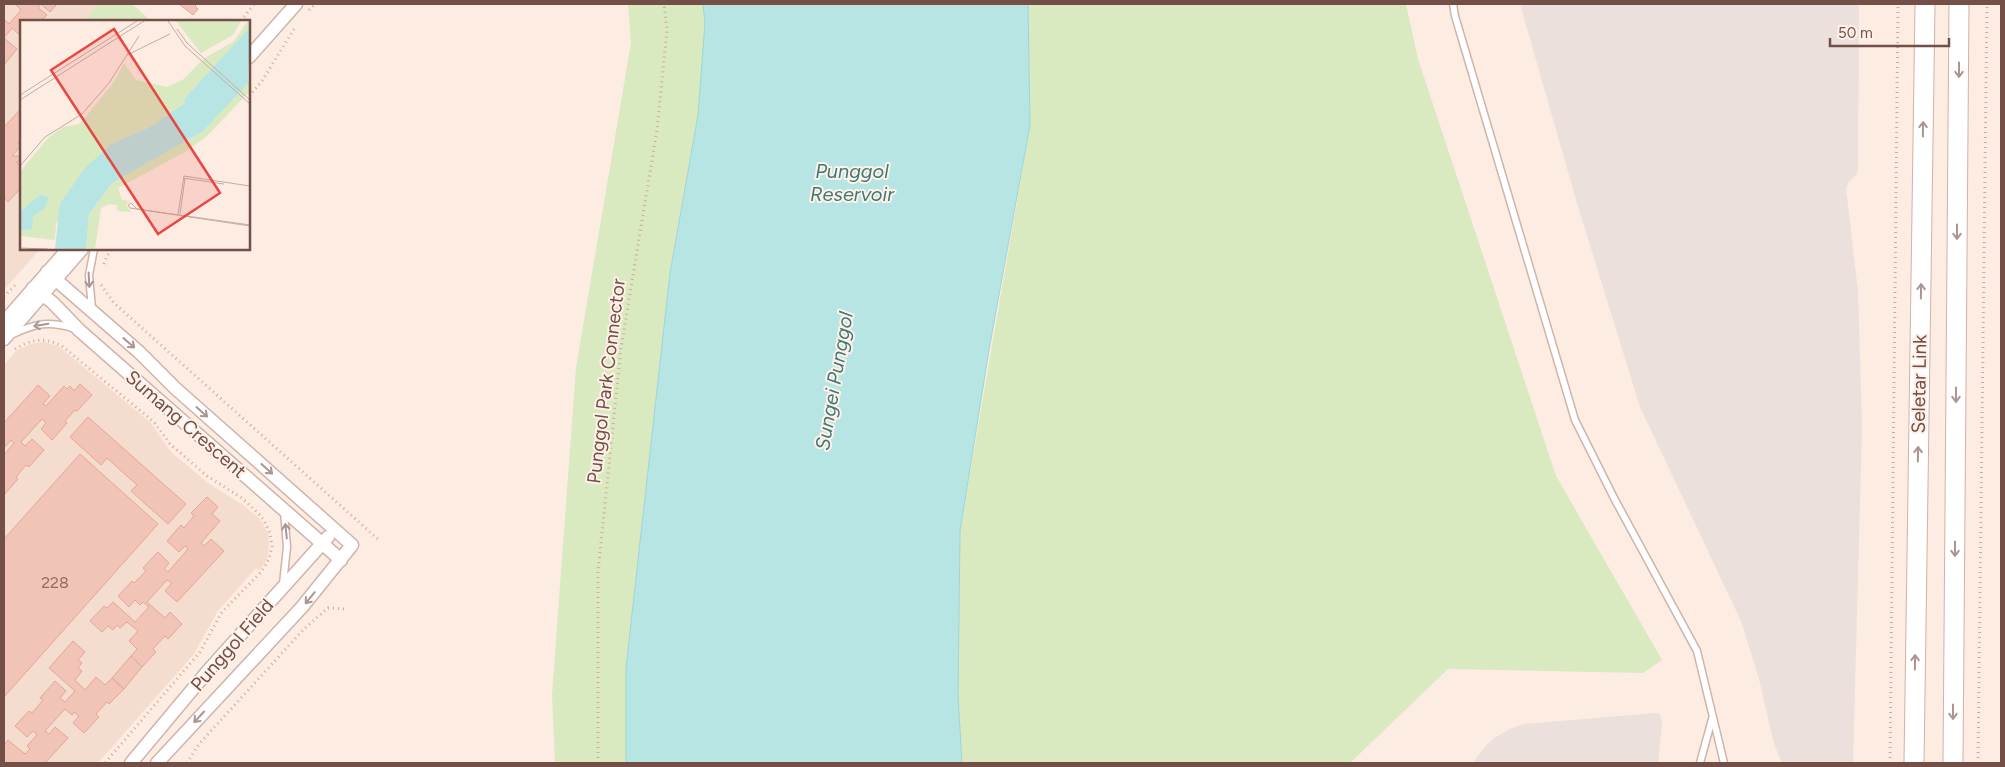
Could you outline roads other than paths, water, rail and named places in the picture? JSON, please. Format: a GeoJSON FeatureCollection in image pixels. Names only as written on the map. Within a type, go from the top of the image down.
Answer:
{"type":"FeatureCollection","features":[{"type":"Feature","properties":{"kind":"main road","name":"Seletar Link"},"geometry":{"type":"LineString","coordinates":[[1914,763],[1925,4]]}},
{"type":"Feature","properties":{"kind":"main road","name":"Seletar Link"},"geometry":{"type":"LineString","coordinates":[[1953,763],[1959,4]]}},
{"type":"Feature","properties":{"kind":"street"},"geometry":{"type":"LineString","coordinates":[[250,44],[285,4]]}},
{"type":"Feature","properties":{"kind":"street"},"geometry":{"type":"LineString","coordinates":[[250,56],[296,4]]}},
{"type":"Feature","properties":{"kind":"street"},"geometry":{"type":"LineString","coordinates":[[52,276],[67,250]]}},
{"type":"Feature","properties":{"kind":"street"},"geometry":{"type":"LineString","coordinates":[[4,322],[81,250]]}},
{"type":"Feature","properties":{"kind":"street","name":"Sumang Crescent"},"geometry":{"type":"LineString","coordinates":[[52,276],[140,352],[175,388],[352,545]]}},
{"type":"Feature","properties":{"kind":"street"},"geometry":{"type":"LineString","coordinates":[[4,338],[38,291]]}},
{"type":"Feature","properties":{"kind":"street","name":"Sumang Crescent"},"geometry":{"type":"LineString","coordinates":[[38,291],[79,330],[340,560]]}},
{"type":"Feature","properties":{"kind":"street","name":"Punggol Field"},"geometry":{"type":"LineString","coordinates":[[131,763],[207,672],[335,530]]}},
{"type":"Feature","properties":{"kind":"street","name":"Punggol Field"},"geometry":{"type":"LineString","coordinates":[[157,763],[302,607],[352,545]]}},
{"type":"Feature","properties":{"kind":"lane"},"geometry":{"type":"LineString","coordinates":[[1453,4],[1575,420],[1614,498],[1697,651],[1724,763]]}},
{"type":"Feature","properties":{"kind":"lane"},"geometry":{"type":"LineString","coordinates":[[92,312],[88,275],[94,250]]}},
{"type":"Feature","properties":{"kind":"lane"},"geometry":{"type":"LineString","coordinates":[[4,338],[26,328],[56,323],[79,330]]}},
{"type":"Feature","properties":{"kind":"lane"},"geometry":{"type":"LineString","coordinates":[[283,587],[287,547],[284,509]]}},
{"type":"Feature","properties":{"kind":"lane"},"geometry":{"type":"LineString","coordinates":[[1700,763],[1712,718]]}},
{"type":"Feature","properties":{"kind":"water","name":"Punggol Reservoir"},"geometry":{"type":"Polygon","coordinates":[[[703,4],[1028,4],[1030,125],[989,350],[960,531],[958,696],[962,763],[626,763],[626,668],[670,273],[698,115],[705,23],[703,4]]]}},
{"type":"Feature","properties":{"kind":"water label","name":"Sungei Punggol"},"geometry":{"type":"Point","coordinates":[834,381]}}]}
